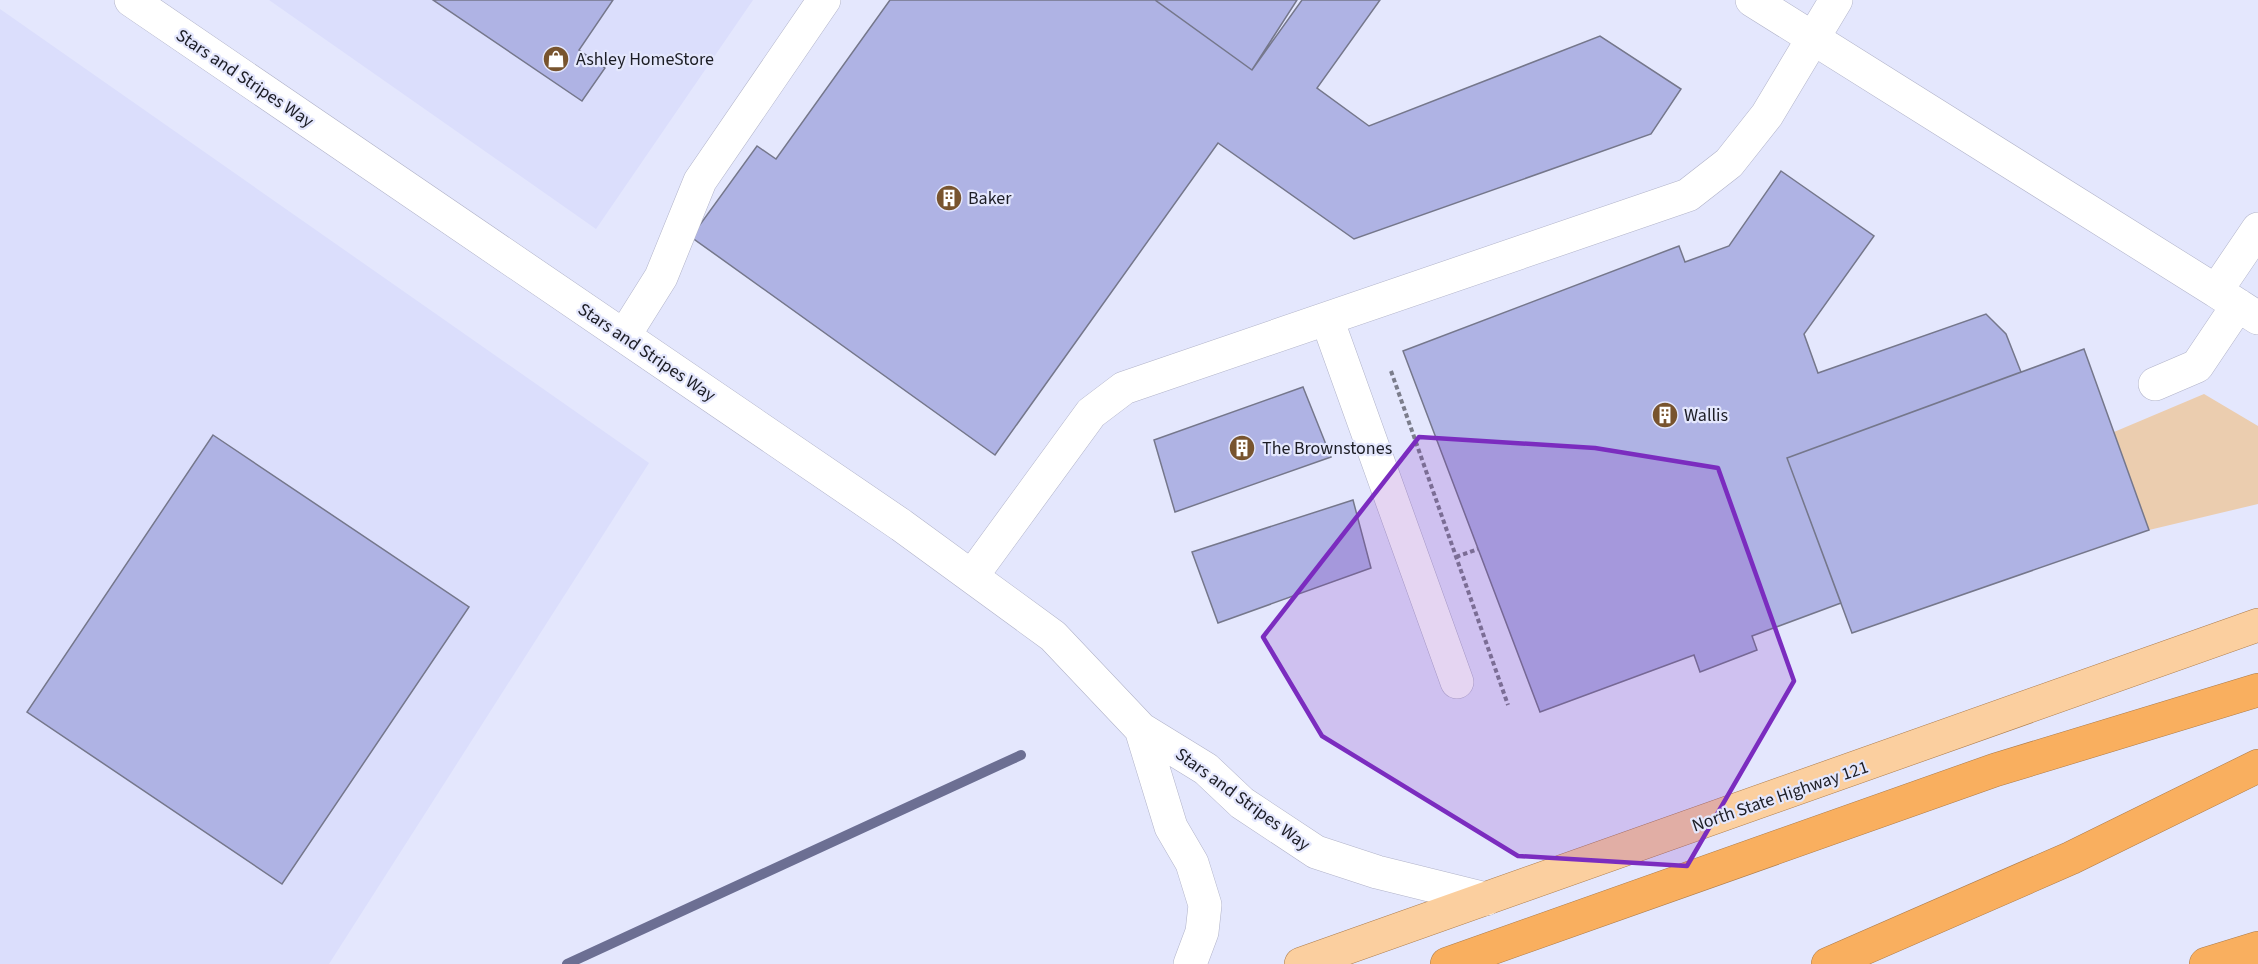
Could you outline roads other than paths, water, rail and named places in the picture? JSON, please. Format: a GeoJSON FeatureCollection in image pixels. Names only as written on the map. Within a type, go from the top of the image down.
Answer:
{"type":"FeatureCollection","features":[{"type":"Feature","properties":{"kind":"highway"},"geometry":{"type":"LineString","coordinates":[[1447,964],[1995,770],[2258,690]]}},
{"type":"Feature","properties":{"kind":"highway"},"geometry":{"type":"LineString","coordinates":[[1828,964],[2071,858],[2258,766]]}},
{"type":"Feature","properties":{"kind":"highway"},"geometry":{"type":"LineString","coordinates":[[2206,964],[2258,948]]}},
{"type":"Feature","properties":{"kind":"main road","name":"North State Highway 121"},"geometry":{"type":"LineString","coordinates":[[1302,964],[2258,625]]}},
{"type":"Feature","properties":{"kind":"street","name":"Stars and Stripes Way"},"geometry":{"type":"LineString","coordinates":[[131,0],[901,525],[972,576],[1053,636],[1141,729],[1206,769],[1242,802],[1316,852],[1377,872],[1486,899]]}},
{"type":"Feature","properties":{"kind":"street"},"geometry":{"type":"LineString","coordinates":[[624,336],[661,277],[700,181],[824,0]]}},
{"type":"Feature","properties":{"kind":"street"},"geometry":{"type":"LineString","coordinates":[[1752,0],[2237,304]]}},
{"type":"Feature","properties":{"kind":"street"},"geometry":{"type":"LineString","coordinates":[[972,576],[1091,413],[1124,388],[1688,195],[1729,163],[1767,115],[1836,0]]}},
{"type":"Feature","properties":{"kind":"street"},"geometry":{"type":"LineString","coordinates":[[2155,384],[2197,366],[2237,304],[2258,229]]}},
{"type":"Feature","properties":{"kind":"street"},"geometry":{"type":"LineString","coordinates":[[1327,319],[1457,682]]}},
{"type":"Feature","properties":{"kind":"street","name":"Stars and Stripes Way"},"geometry":{"type":"LineString","coordinates":[[1141,729],[1171,827],[1192,863],[1205,904],[1202,932],[1190,964]]}},
{"type":"Feature","properties":{"kind":"waterway"},"geometry":{"type":"LineString","coordinates":[[567,964],[1021,755]]}},
{"type":"Feature","properties":{"kind":"place","name":"Ashley HomeStore"},"geometry":{"type":"Point","coordinates":[556,59]}},
{"type":"Feature","properties":{"kind":"place","name":"Baker"},"geometry":{"type":"Point","coordinates":[949,198]}},
{"type":"Feature","properties":{"kind":"place","name":"Wallis"},"geometry":{"type":"Point","coordinates":[1665,415]}},
{"type":"Feature","properties":{"kind":"place","name":"The Brownstones"},"geometry":{"type":"Point","coordinates":[1242,448]}}]}
